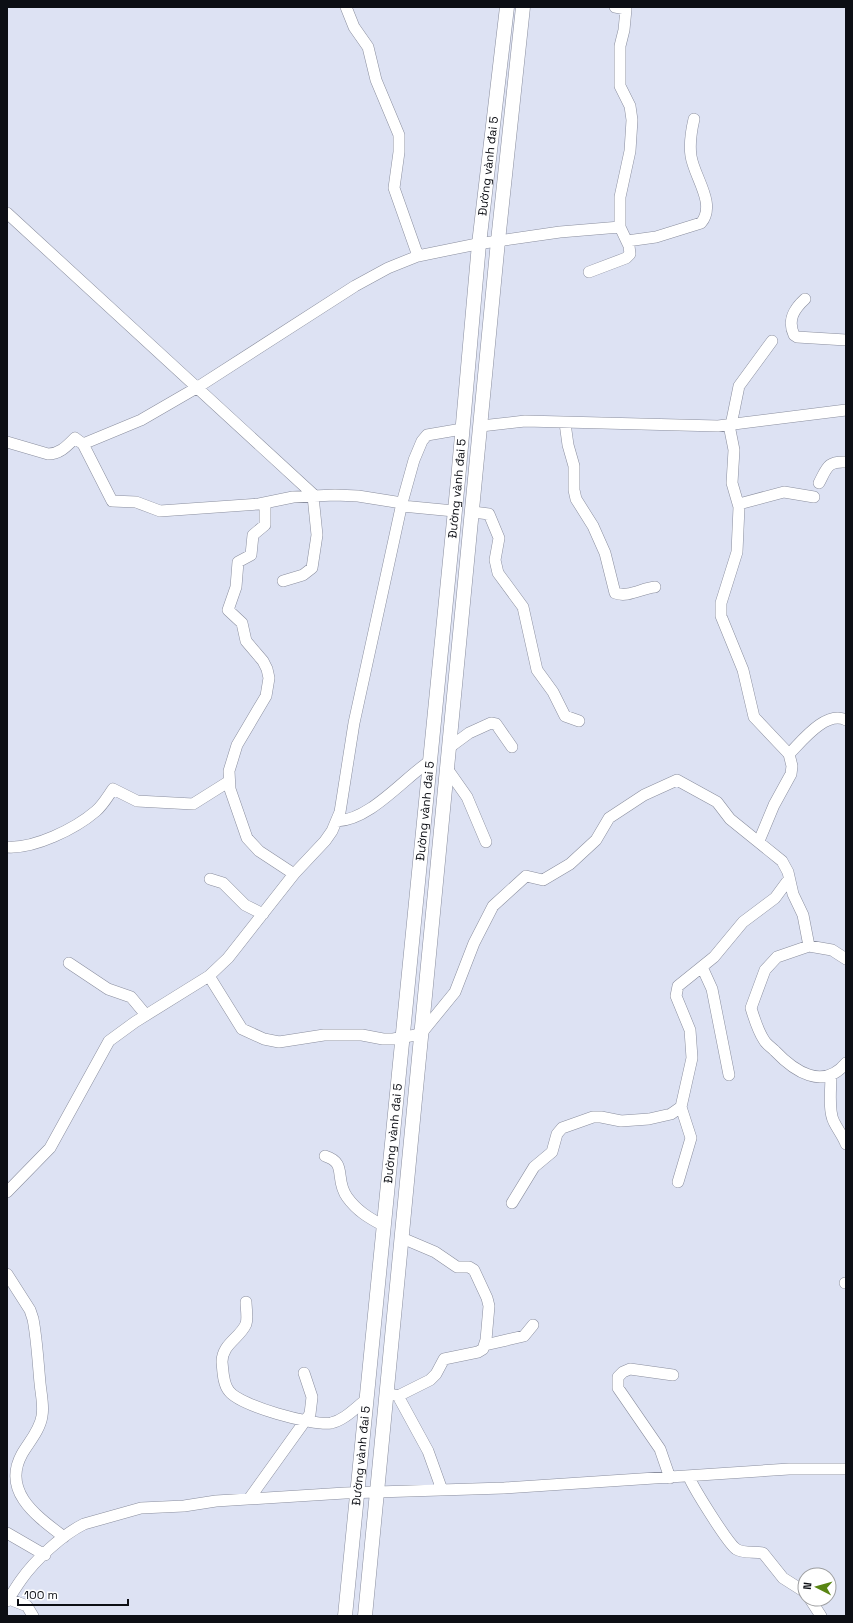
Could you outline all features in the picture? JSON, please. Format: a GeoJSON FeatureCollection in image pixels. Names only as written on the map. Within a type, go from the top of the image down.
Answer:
{"type":"FeatureCollection","features":[{"type":"Feature","properties":{"kind":"main road","name":"Đường vành đai 5"},"geometry":{"type":"LineString","coordinates":[[345,1616],[430,761],[479,244],[506,7]]}},
{"type":"Feature","properties":{"kind":"main road","name":"Đường vành đai 5"},"geometry":{"type":"LineString","coordinates":[[365,1616],[377,1492],[392,1395],[402,1238],[498,241],[523,7]]}},
{"type":"Feature","properties":{"kind":"street"},"geometry":{"type":"LineString","coordinates":[[346,7],[351,21],[368,47],[376,80],[399,135],[399,152],[394,188],[418,256]]}},
{"type":"Feature","properties":{"kind":"street"},"geometry":{"type":"LineString","coordinates":[[589,272],[626,258],[630,251],[620,227],[620,197],[630,151],[632,120],[630,106],[620,86],[620,46],[625,26],[626,9],[615,7]]}},
{"type":"Feature","properties":{"kind":"street"},"geometry":{"type":"LineString","coordinates":[[627,241],[656,236],[701,223],[707,214],[706,201],[702,186],[693,169],[690,155],[689,140],[694,119]]}},
{"type":"Feature","properties":{"kind":"street"},"geometry":{"type":"LineString","coordinates":[[7,213],[314,496],[317,535],[312,568],[303,575],[282,581]]}},
{"type":"Feature","properties":{"kind":"street"},"geometry":{"type":"LineString","coordinates":[[83,444],[141,420],[198,388],[355,286],[388,268],[418,256],[479,244],[560,232],[620,227]]}},
{"type":"Feature","properties":{"kind":"street"},"geometry":{"type":"LineString","coordinates":[[805,299],[794,310],[792,317],[794,335],[797,337],[816,339],[846,340]]}},
{"type":"Feature","properties":{"kind":"street"},"geometry":{"type":"LineString","coordinates":[[759,841],[774,805],[791,774],[792,766],[789,754],[754,717],[743,670],[721,616],[721,604],[736,552],[739,504],[732,483],[734,450],[730,425],[739,386],[772,341]]}},
{"type":"Feature","properties":{"kind":"street"},"geometry":{"type":"LineString","coordinates":[[481,426],[525,421],[565,423],[730,425],[756,420],[797,417],[846,410]]}},
{"type":"Feature","properties":{"kind":"street"},"geometry":{"type":"LineString","coordinates":[[565,423],[568,445],[574,466],[574,490],[576,499],[593,526],[605,553],[615,593],[628,594],[639,589],[655,587]]}},
{"type":"Feature","properties":{"kind":"street"},"geometry":{"type":"LineString","coordinates":[[7,1192],[50,1148],[109,1041],[116,1034],[208,976],[236,949],[294,874],[325,841],[337,821],[342,801],[354,723],[402,505],[414,460],[422,441],[427,435],[462,429]]}},
{"type":"Feature","properties":{"kind":"street"},"geometry":{"type":"LineString","coordinates":[[7,442],[48,454],[60,451],[75,438],[83,444],[112,501],[136,502],[160,511],[265,503],[293,497],[314,496],[352,496],[402,505],[454,511]]}},
{"type":"Feature","properties":{"kind":"street"},"geometry":{"type":"LineString","coordinates":[[819,483],[828,465],[832,463],[846,462]]}},
{"type":"Feature","properties":{"kind":"street"},"geometry":{"type":"LineString","coordinates":[[739,504],[784,492],[814,497]]}},
{"type":"Feature","properties":{"kind":"street"},"geometry":{"type":"LineString","coordinates":[[265,503],[265,525],[253,535],[251,555],[238,562],[236,587],[228,610],[242,623],[246,642],[267,669],[268,686],[262,704],[232,757],[228,782],[247,838],[253,846],[294,874]]}},
{"type":"Feature","properties":{"kind":"street"},"geometry":{"type":"LineString","coordinates":[[473,512],[489,514],[497,532],[498,545],[495,566],[498,573],[523,607],[537,670],[553,692],[565,716],[579,721]]}},
{"type":"Feature","properties":{"kind":"street"},"geometry":{"type":"LineString","coordinates":[[789,754],[809,734],[827,720],[835,718],[846,720]]}},
{"type":"Feature","properties":{"kind":"street"},"geometry":{"type":"LineString","coordinates":[[450,747],[468,733],[490,723],[496,724],[512,747]]}},
{"type":"Feature","properties":{"kind":"street"},"geometry":{"type":"LineString","coordinates":[[337,821],[350,820],[377,804],[430,761]]}},
{"type":"Feature","properties":{"kind":"street"},"geometry":{"type":"LineString","coordinates":[[448,770],[467,797],[486,842]]}},
{"type":"Feature","properties":{"kind":"street"},"geometry":{"type":"LineString","coordinates":[[208,976],[242,1029],[264,1039],[279,1042],[324,1035],[362,1035],[383,1039],[402,1037],[422,1032],[455,992],[474,943],[493,906],[526,876],[543,880],[570,864],[596,840],[609,818],[644,795],[673,781],[681,781],[717,802],[730,818],[782,861],[786,866],[789,879],[805,921],[809,946]]}},
{"type":"Feature","properties":{"kind":"street"},"geometry":{"type":"LineString","coordinates":[[7,847],[24,846],[58,834],[96,811],[113,789],[137,801],[193,804],[228,782]]}},
{"type":"Feature","properties":{"kind":"street"},"geometry":{"type":"LineString","coordinates":[[210,879],[223,883],[245,905],[263,914]]}},
{"type":"Feature","properties":{"kind":"street"},"geometry":{"type":"LineString","coordinates":[[678,1182],[691,1138],[681,1107],[692,1058],[690,1030],[676,996],[676,990],[678,986],[702,968],[718,953],[742,922],[775,898],[789,879]]}},
{"type":"Feature","properties":{"kind":"street"},"geometry":{"type":"LineString","coordinates":[[846,959],[832,950],[809,946],[777,957],[765,970],[751,1008],[764,1040],[794,1069],[806,1075],[831,1075],[846,1063]]}},
{"type":"Feature","properties":{"kind":"street"},"geometry":{"type":"LineString","coordinates":[[69,963],[108,989],[131,997],[146,1015]]}},
{"type":"Feature","properties":{"kind":"street"},"geometry":{"type":"LineString","coordinates":[[702,968],[712,989],[729,1075]]}},
{"type":"Feature","properties":{"kind":"street"},"geometry":{"type":"LineString","coordinates":[[831,1075],[830,1100],[833,1121],[840,1130],[846,1144]]}},
{"type":"Feature","properties":{"kind":"street"},"geometry":{"type":"LineString","coordinates":[[512,1203],[534,1167],[552,1152],[559,1130],[593,1117],[602,1117],[621,1121],[649,1119],[671,1114],[681,1107]]}},
{"type":"Feature","properties":{"kind":"street"},"geometry":{"type":"LineString","coordinates":[[325,1156],[338,1163],[341,1184],[347,1198],[364,1215],[384,1226]]}},
{"type":"Feature","properties":{"kind":"street"},"geometry":{"type":"LineString","coordinates":[[402,1238],[435,1252],[454,1265],[469,1267],[474,1270],[488,1302],[485,1346]]}},
{"type":"Feature","properties":{"kind":"street"},"geometry":{"type":"LineString","coordinates":[[7,1274],[30,1310],[33,1319],[42,1410],[39,1426],[21,1456],[17,1469],[17,1481],[20,1495],[34,1514],[64,1537]]}},
{"type":"Feature","properties":{"kind":"street"},"geometry":{"type":"LineString","coordinates":[[246,1302],[246,1323],[225,1351],[222,1359],[223,1375],[228,1391],[235,1397],[261,1408],[318,1424],[333,1422],[346,1416],[367,1400]]}},
{"type":"Feature","properties":{"kind":"street"},"geometry":{"type":"LineString","coordinates":[[442,1490],[428,1451],[392,1395],[434,1378],[444,1359],[478,1352],[485,1346],[524,1336],[533,1326]]}},
{"type":"Feature","properties":{"kind":"street"},"geometry":{"type":"LineString","coordinates":[[670,1478],[660,1449],[618,1388],[617,1383],[623,1372],[630,1369],[673,1375]]}},
{"type":"Feature","properties":{"kind":"street"},"geometry":{"type":"LineString","coordinates":[[249,1499],[310,1414],[312,1397],[304,1373]]}},
{"type":"Feature","properties":{"kind":"street"},"geometry":{"type":"LineString","coordinates":[[34,1616],[32,1611],[27,1606],[8,1600],[24,1576],[64,1537],[84,1524],[141,1508],[184,1506],[216,1501],[249,1499],[377,1492],[504,1488],[689,1477],[789,1469],[846,1469]]}},
{"type":"Feature","properties":{"kind":"street"},"geometry":{"type":"LineString","coordinates":[[689,1477],[695,1489],[732,1544],[741,1551],[763,1553],[783,1578],[797,1587]]}},
{"type":"Feature","properties":{"kind":"street"},"geometry":{"type":"LineString","coordinates":[[7,1533],[45,1555]]}},
{"type":"Feature","properties":{"kind":"street"},"geometry":{"type":"LineString","coordinates":[[815,1607],[821,1616]]}}]}
